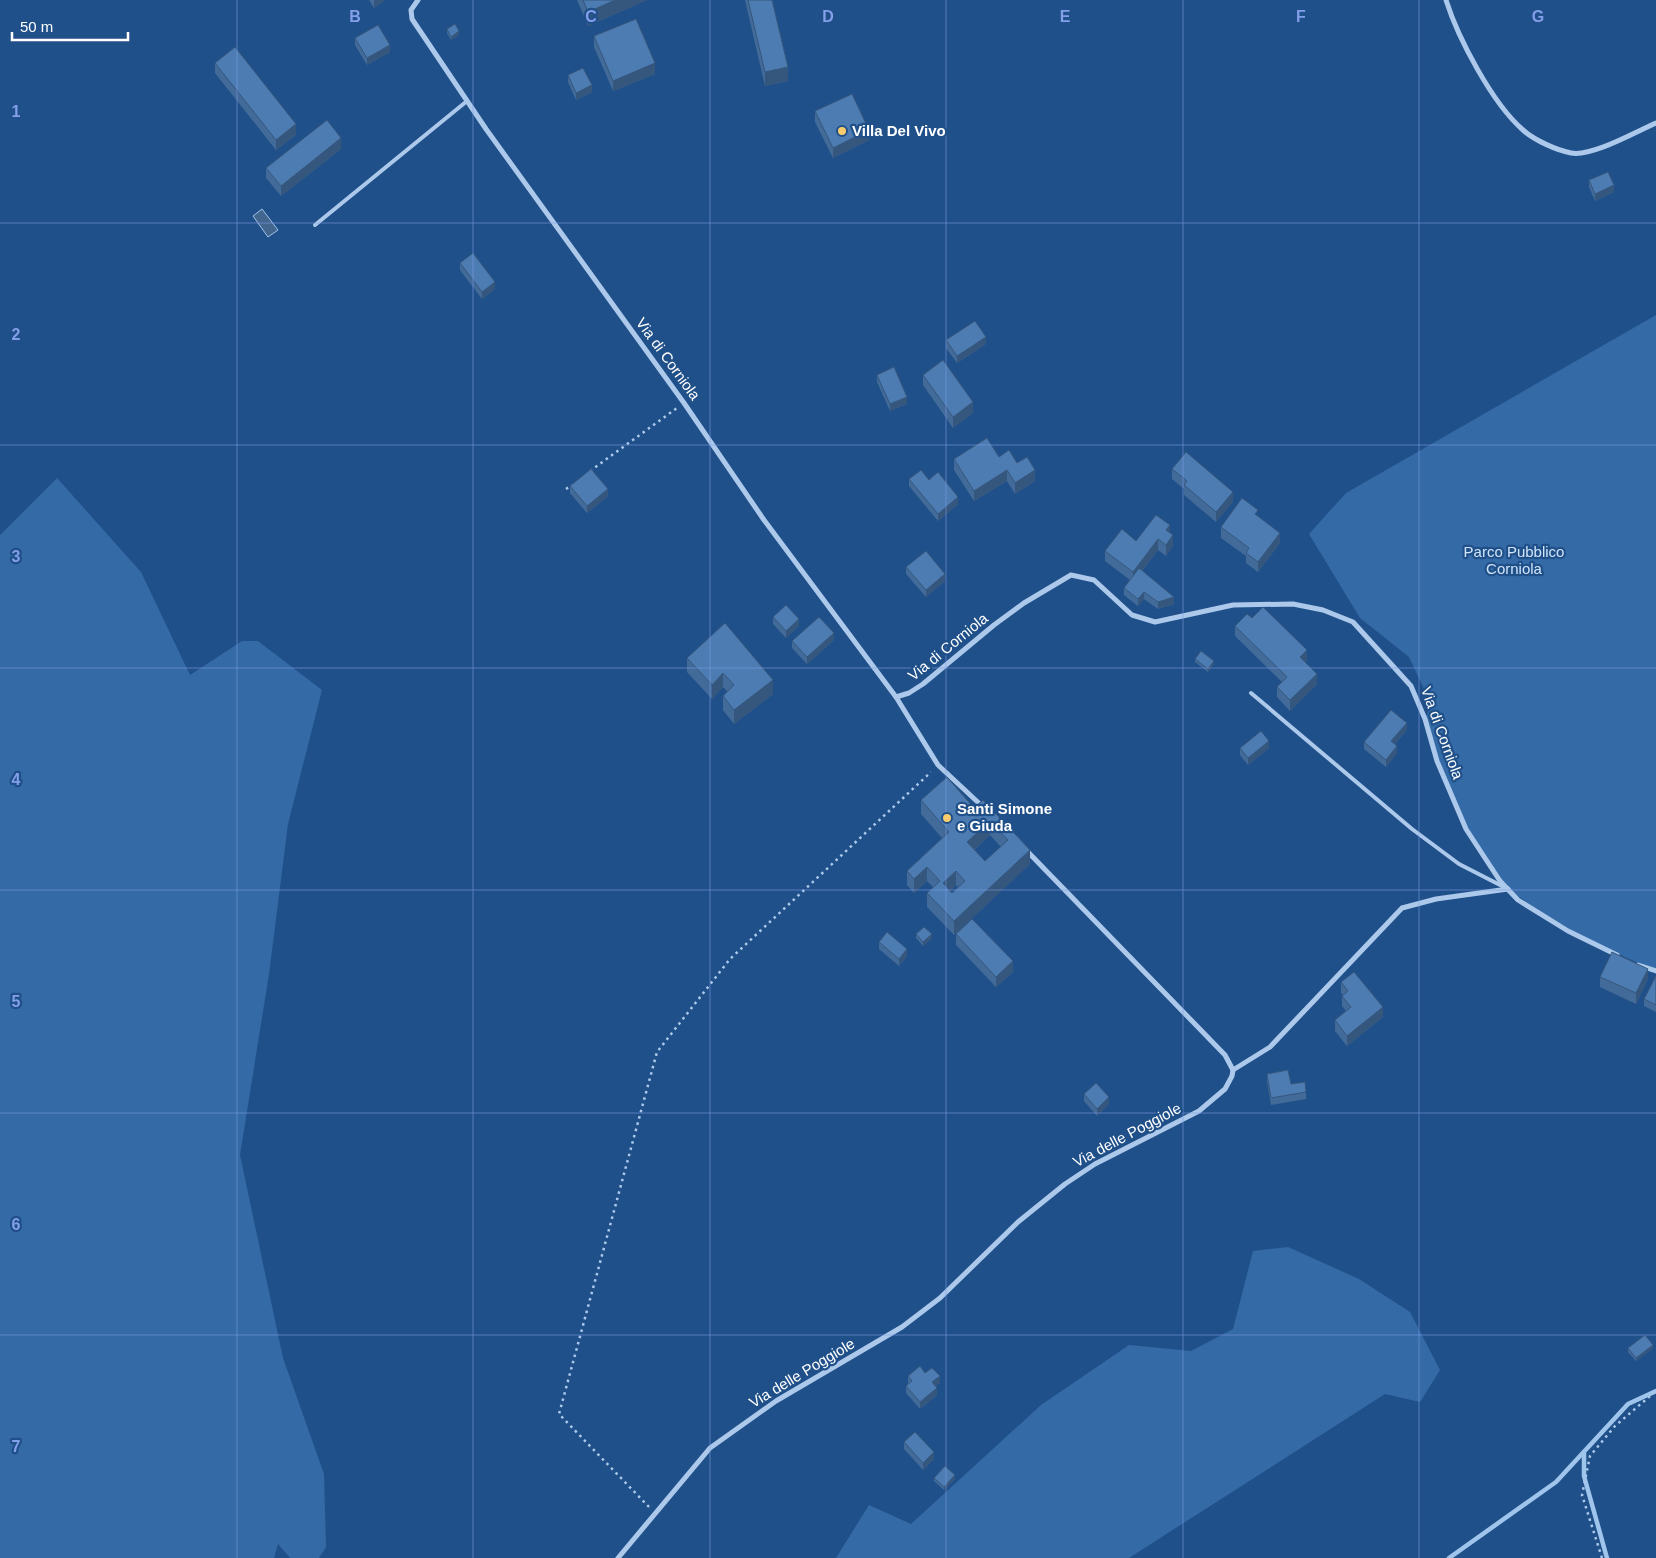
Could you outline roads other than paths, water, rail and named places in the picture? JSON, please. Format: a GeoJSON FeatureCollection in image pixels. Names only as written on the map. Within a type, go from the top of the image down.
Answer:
{"type":"FeatureCollection","features":[{"type":"Feature","properties":{"kind":"street","name":"Via di Corniola"},"geometry":{"type":"LineString","coordinates":[[418,0],[411,10],[412,19],[467,101],[684,403],[764,520],[896,697],[909,693],[923,684],[948,661],[1017,608],[1071,575],[1094,580],[1132,615],[1155,622],[1233,605],[1293,604],[1323,610],[1353,622],[1411,686],[1425,719],[1437,761],[1466,829],[1508,889],[1518,900],[1568,931],[1622,957]]}},
{"type":"Feature","properties":{"kind":"street"},"geometry":{"type":"LineString","coordinates":[[1446,0],[1470,56],[1504,110],[1523,131],[1546,143],[1572,153],[1593,150],[1656,123]]}},
{"type":"Feature","properties":{"kind":"street"},"geometry":{"type":"LineString","coordinates":[[896,697],[938,765],[985,810]]}},
{"type":"Feature","properties":{"kind":"street"},"geometry":{"type":"LineString","coordinates":[[1018,842],[1218,1047],[1230,1061],[1233,1070],[1270,1047],[1402,908],[1436,898],[1508,889]]}},
{"type":"Feature","properties":{"kind":"street"},"geometry":{"type":"LineString","coordinates":[[1631,961],[1656,971]]}},
{"type":"Feature","properties":{"kind":"street","name":"Via delle Poggiole"},"geometry":{"type":"LineString","coordinates":[[618,1558],[710,1448],[776,1400],[902,1328],[940,1298],[1018,1222],[1065,1184],[1095,1164],[1199,1111],[1225,1088],[1232,1076],[1233,1070]]}},
{"type":"Feature","properties":{"kind":"lane"},"geometry":{"type":"LineString","coordinates":[[315,225],[467,101]]}},
{"type":"Feature","properties":{"kind":"lane"},"geometry":{"type":"LineString","coordinates":[[1251,693],[1412,829],[1459,864],[1508,889]]}},
{"type":"Feature","properties":{"kind":"waterway"},"geometry":{"type":"LineString","coordinates":[[1449,1558],[1556,1482],[1628,1404],[1656,1391]]}},
{"type":"Feature","properties":{"kind":"waterway"},"geometry":{"type":"LineString","coordinates":[[1584,1453],[1584,1476],[1607,1558]]}},
{"type":"Feature","properties":{"kind":"place","name":"Villa Del Vivo"},"geometry":{"type":"Point","coordinates":[842,131]}},
{"type":"Feature","properties":{"kind":"place","name":"Santi Simone e Giuda"},"geometry":{"type":"Point","coordinates":[947,818]}},
{"type":"Feature","properties":{"kind":"park label","name":"Parco Pubblico Corniola"},"geometry":{"type":"Point","coordinates":[1514,560]}}]}
